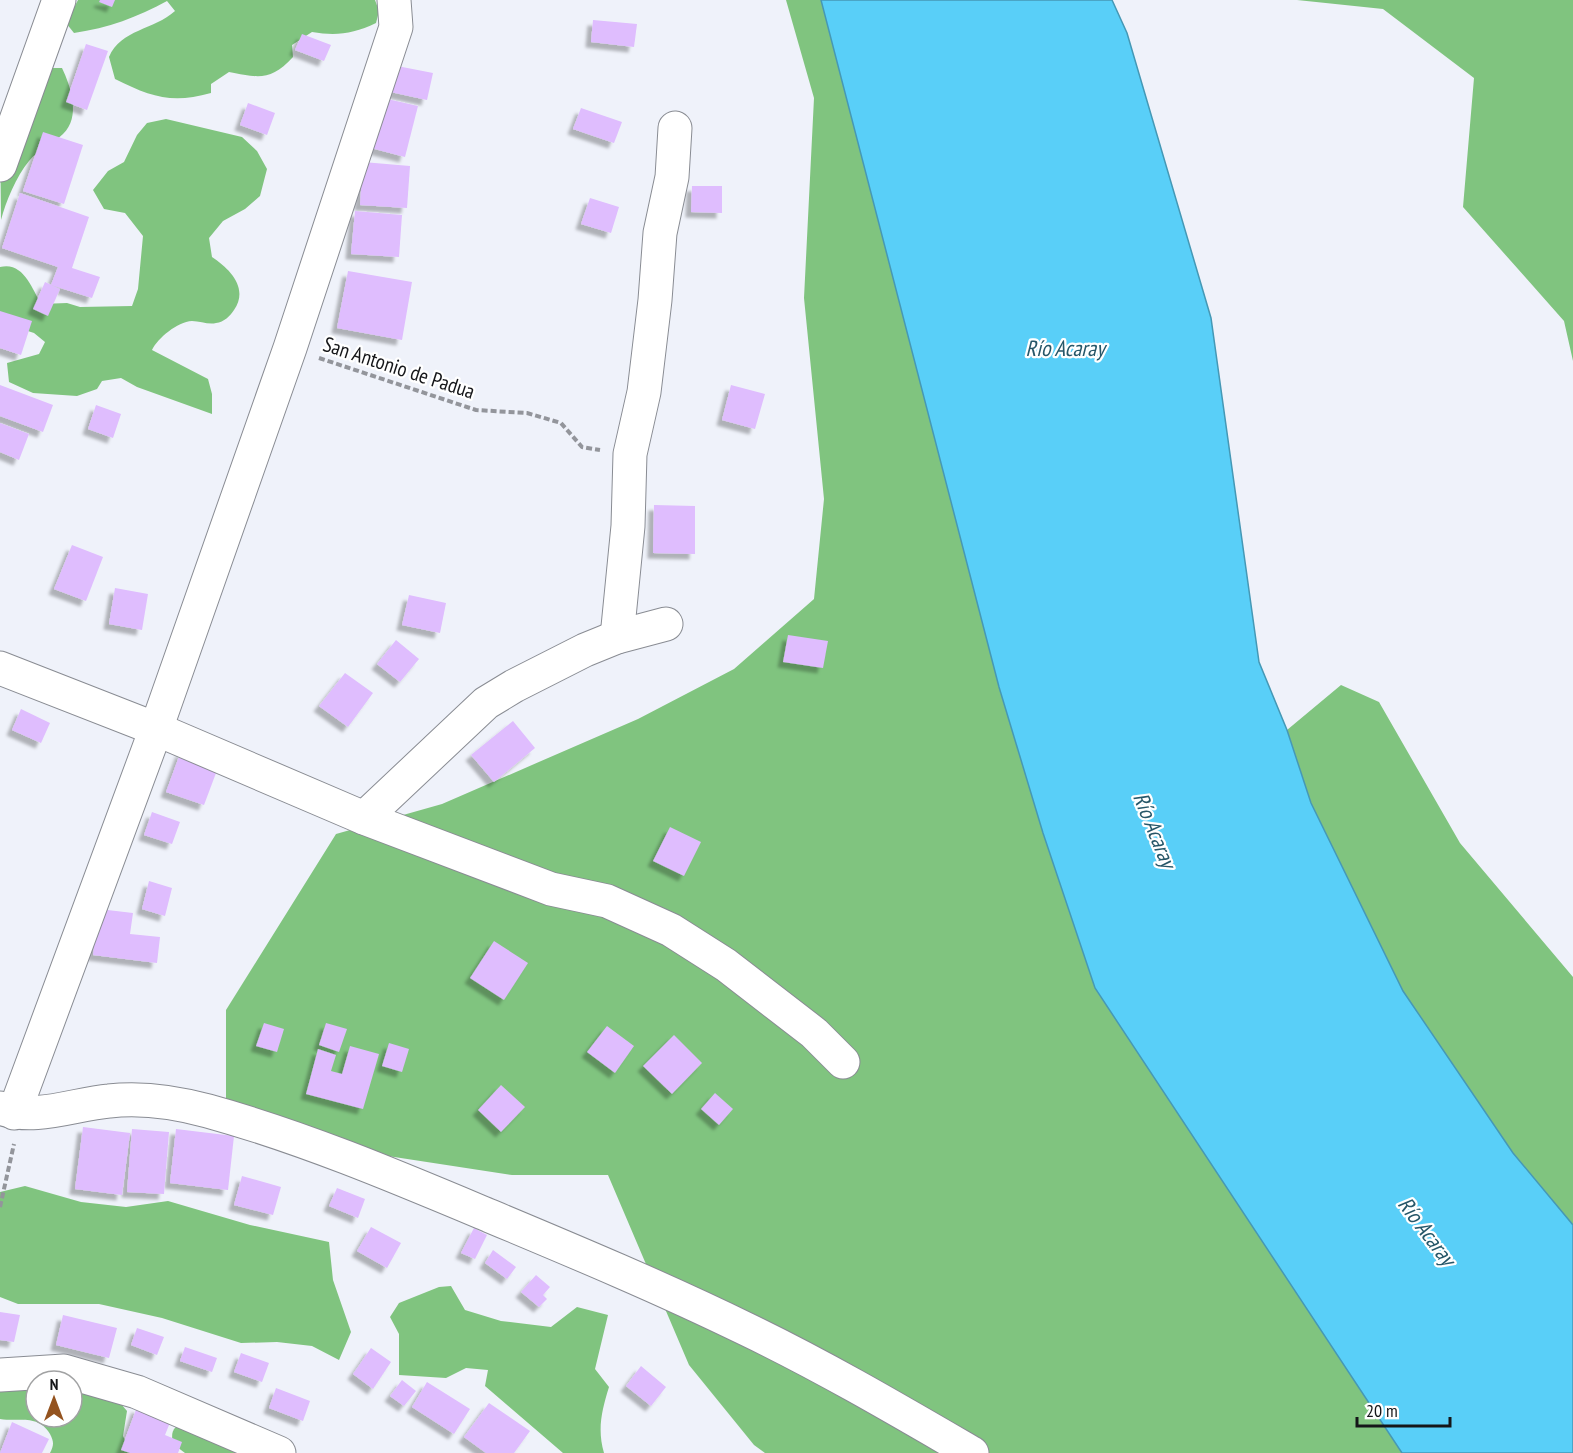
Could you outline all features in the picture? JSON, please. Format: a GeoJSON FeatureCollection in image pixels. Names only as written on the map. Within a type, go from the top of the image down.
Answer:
{"type":"FeatureCollection","features":[{"type":"Feature","properties":{"kind":"street"},"geometry":{"type":"LineString","coordinates":[[0,165],[59,0]]}},
{"type":"Feature","properties":{"kind":"street"},"geometry":{"type":"LineString","coordinates":[[394,0],[396,27],[290,348],[156,729],[7,1111],[61,1109],[108,1101],[150,1099],[207,1111],[339,1153],[609,1266],[747,1329],[863,1390],[972,1453]]}},
{"type":"Feature","properties":{"kind":"street"},"geometry":{"type":"LineString","coordinates":[[617,638],[628,526],[630,454],[644,392],[660,233],[672,177],[675,128]]}},
{"type":"Feature","properties":{"kind":"street"},"geometry":{"type":"LineString","coordinates":[[364,818],[486,703],[549,666],[617,638],[666,624]]}},
{"type":"Feature","properties":{"kind":"street"},"geometry":{"type":"LineString","coordinates":[[0,668],[156,729],[364,818],[551,889],[607,901],[671,930],[726,965],[814,1034],[843,1062]]}},
{"type":"Feature","properties":{"kind":"street"},"geometry":{"type":"LineString","coordinates":[[0,1375],[64,1371],[137,1392],[279,1453]]}},
{"type":"Feature","properties":{"kind":"path","name":"San Antonio de Padua"},"geometry":{"type":"LineString","coordinates":[[290,348],[476,411],[527,412],[561,423],[582,447],[630,454]]}},
{"type":"Feature","properties":{"kind":"path"},"geometry":{"type":"LineString","coordinates":[[0,1207],[14,1148],[7,1111]]}},
{"type":"Feature","properties":{"kind":"green space"},"geometry":{"type":"Polygon","coordinates":[[[78,0],[375,0],[379,11],[376,23],[360,30],[337,34],[312,32],[292,45],[293,57],[271,74],[249,76],[229,72],[211,84],[211,93],[173,98],[151,94],[115,79],[109,57],[121,41],[175,11],[167,1],[122,21],[74,33],[66,23],[78,0]]]}},
{"type":"Feature","properties":{"kind":"green space"},"geometry":{"type":"Polygon","coordinates":[[[786,0],[821,0],[999,687],[1043,833],[1095,988],[1402,1453],[765,1453],[754,1445],[689,1365],[608,1175],[512,1175],[316,1145],[226,1109],[226,1010],[336,834],[442,804],[638,719],[734,669],[814,599],[824,499],[804,298],[814,98],[786,0]]]}},
{"type":"Feature","properties":{"kind":"green space"},"geometry":{"type":"Polygon","coordinates":[[[1297,0],[1573,0],[1573,361],[1564,321],[1463,207],[1474,78],[1383,9],[1297,0]]]}},
{"type":"Feature","properties":{"kind":"green space"},"geometry":{"type":"Polygon","coordinates":[[[49,68],[62,68],[73,102],[72,119],[63,134],[24,167],[12,189],[1,220],[0,117],[49,68]]]}},
{"type":"Feature","properties":{"kind":"green space"},"geometry":{"type":"Polygon","coordinates":[[[166,119],[242,137],[257,151],[267,169],[260,196],[245,209],[223,221],[209,238],[212,257],[231,273],[238,287],[238,302],[234,310],[219,322],[210,324],[192,321],[180,324],[163,336],[152,350],[208,379],[212,394],[212,414],[137,387],[121,378],[102,381],[97,389],[77,396],[33,393],[9,382],[7,363],[39,354],[45,342],[34,333],[0,322],[0,267],[8,266],[21,272],[41,304],[67,303],[80,307],[132,306],[138,289],[143,236],[125,213],[104,209],[93,190],[108,171],[124,162],[137,135],[147,123],[166,119]]]}},
{"type":"Feature","properties":{"kind":"green space"},"geometry":{"type":"Polygon","coordinates":[[[1341,685],[1379,702],[1460,843],[1573,977],[1573,1225],[1513,1153],[1403,991],[1311,803],[1287,730],[1341,685]]]}},
{"type":"Feature","properties":{"kind":"green space"},"geometry":{"type":"Polygon","coordinates":[[[25,1186],[81,1202],[126,1207],[168,1201],[250,1225],[329,1242],[333,1280],[351,1332],[339,1360],[312,1346],[277,1342],[241,1343],[162,1318],[99,1304],[18,1304],[0,1297],[0,1192],[25,1186]]]}},
{"type":"Feature","properties":{"kind":"green space"},"geometry":{"type":"Polygon","coordinates":[[[451,1286],[465,1310],[501,1321],[551,1327],[577,1307],[608,1315],[595,1369],[609,1387],[601,1420],[604,1453],[563,1453],[485,1386],[488,1370],[466,1368],[446,1378],[399,1375],[399,1334],[390,1317],[399,1303],[439,1287],[451,1286]]]}},
{"type":"Feature","properties":{"kind":"green space"},"geometry":{"type":"Polygon","coordinates":[[[0,1371],[24,1378],[24,1420],[0,1419],[0,1371]]]}},
{"type":"Feature","properties":{"kind":"green space"},"geometry":{"type":"Polygon","coordinates":[[[84,1393],[121,1404],[127,1411],[123,1436],[131,1453],[50,1453],[53,1446],[50,1434],[46,1429],[84,1429],[84,1393]]]}},
{"type":"Feature","properties":{"kind":"green space"},"geometry":{"type":"Polygon","coordinates":[[[181,1422],[254,1453],[185,1453],[173,1444],[172,1440],[173,1432],[181,1422]]]}},
{"type":"Feature","properties":{"kind":"water","name":"Río Acaray"},"geometry":{"type":"Polygon","coordinates":[[[821,0],[1112,0],[1127,33],[1211,318],[1259,662],[1287,730],[1311,803],[1403,991],[1513,1153],[1573,1225],[1573,1453],[1402,1453],[1095,988],[1043,833],[999,687],[821,0]]]}},
{"type":"Feature","properties":{"kind":"building"},"geometry":{"type":"Polygon","coordinates":[[[100,0],[115,0],[112,7],[99,2],[100,0]]]}},
{"type":"Feature","properties":{"kind":"building"},"geometry":{"type":"Polygon","coordinates":[[[593,20],[637,24],[634,47],[591,42],[593,20]]]}},
{"type":"Feature","properties":{"kind":"building"},"geometry":{"type":"Polygon","coordinates":[[[302,34],[331,45],[324,61],[295,50],[302,34]]]}},
{"type":"Feature","properties":{"kind":"building"},"geometry":{"type":"Polygon","coordinates":[[[86,44],[108,51],[87,110],[66,102],[86,44]]]}},
{"type":"Feature","properties":{"kind":"building"},"geometry":{"type":"Polygon","coordinates":[[[392,65],[433,73],[427,100],[386,91],[392,65]]]}},
{"type":"Feature","properties":{"kind":"building"},"geometry":{"type":"Polygon","coordinates":[[[383,98],[418,106],[405,157],[371,148],[383,98]]]}},
{"type":"Feature","properties":{"kind":"building"},"geometry":{"type":"Polygon","coordinates":[[[248,103],[275,113],[267,135],[240,125],[248,103]]]}},
{"type":"Feature","properties":{"kind":"building"},"geometry":{"type":"Polygon","coordinates":[[[581,108],[622,122],[614,143],[573,129],[581,108]]]}},
{"type":"Feature","properties":{"kind":"building"},"geometry":{"type":"Polygon","coordinates":[[[43,132],[83,145],[64,204],[23,191],[43,132]]]}},
{"type":"Feature","properties":{"kind":"building"},"geometry":{"type":"Polygon","coordinates":[[[363,162],[410,166],[407,208],[360,205],[363,162]]]}},
{"type":"Feature","properties":{"kind":"building"},"geometry":{"type":"Polygon","coordinates":[[[692,186],[722,186],[722,213],[691,212],[692,186]]]}},
{"type":"Feature","properties":{"kind":"building"},"geometry":{"type":"Polygon","coordinates":[[[20,193],[89,217],[72,268],[100,277],[92,298],[51,285],[58,267],[2,248],[20,193]]]}},
{"type":"Feature","properties":{"kind":"building"},"geometry":{"type":"Polygon","coordinates":[[[590,198],[619,207],[611,233],[581,224],[590,198]]]}},
{"type":"Feature","properties":{"kind":"building"},"geometry":{"type":"Polygon","coordinates":[[[355,211],[402,215],[399,257],[351,254],[355,211]]]}},
{"type":"Feature","properties":{"kind":"building"},"geometry":{"type":"Polygon","coordinates":[[[348,271],[412,282],[402,340],[337,328],[348,271]]]}},
{"type":"Feature","properties":{"kind":"building"},"geometry":{"type":"Polygon","coordinates":[[[45,282],[60,289],[48,316],[33,309],[45,282]]]}},
{"type":"Feature","properties":{"kind":"building"},"geometry":{"type":"Polygon","coordinates":[[[0,311],[32,321],[21,355],[0,348],[0,311]]]}},
{"type":"Feature","properties":{"kind":"building"},"geometry":{"type":"Polygon","coordinates":[[[0,385],[53,405],[43,432],[0,416],[0,385]]]}},
{"type":"Feature","properties":{"kind":"building"},"geometry":{"type":"Polygon","coordinates":[[[731,385],[765,394],[755,429],[722,420],[731,385]]]}},
{"type":"Feature","properties":{"kind":"building"},"geometry":{"type":"Polygon","coordinates":[[[96,405],[121,414],[113,438],[88,429],[96,405]]]}},
{"type":"Feature","properties":{"kind":"building"},"geometry":{"type":"Polygon","coordinates":[[[0,423],[29,434],[19,460],[0,452],[0,423]]]}},
{"type":"Feature","properties":{"kind":"building"},"geometry":{"type":"Polygon","coordinates":[[[654,505],[695,506],[695,554],[653,553],[654,505]]]}},
{"type":"Feature","properties":{"kind":"building"},"geometry":{"type":"Polygon","coordinates":[[[72,545],[103,557],[86,601],[54,589],[72,545]]]}},
{"type":"Feature","properties":{"kind":"building"},"geometry":{"type":"Polygon","coordinates":[[[115,588],[148,594],[142,630],[109,624],[115,588]]]}},
{"type":"Feature","properties":{"kind":"building"},"geometry":{"type":"Polygon","coordinates":[[[409,595],[446,603],[440,633],[402,625],[409,595]]]}},
{"type":"Feature","properties":{"kind":"building"},"geometry":{"type":"Polygon","coordinates":[[[788,635],[828,641],[823,668],[783,662],[788,635]]]}},
{"type":"Feature","properties":{"kind":"building"},"geometry":{"type":"Polygon","coordinates":[[[396,640],[419,659],[400,682],[377,664],[396,640]]]}},
{"type":"Feature","properties":{"kind":"building"},"geometry":{"type":"Polygon","coordinates":[[[345,673],[373,693],[348,727],[319,706],[345,673]]]}},
{"type":"Feature","properties":{"kind":"building"},"geometry":{"type":"Polygon","coordinates":[[[21,709],[50,723],[41,743],[12,730],[21,709]]]}},
{"type":"Feature","properties":{"kind":"building"},"geometry":{"type":"Polygon","coordinates":[[[513,721],[535,748],[494,782],[471,755],[513,721]]]}},
{"type":"Feature","properties":{"kind":"building"},"geometry":{"type":"Polygon","coordinates":[[[181,751],[219,765],[204,805],[166,792],[181,751]]]}},
{"type":"Feature","properties":{"kind":"building"},"geometry":{"type":"Polygon","coordinates":[[[152,812],[180,822],[172,844],[144,835],[152,812]]]}},
{"type":"Feature","properties":{"kind":"building"},"geometry":{"type":"Polygon","coordinates":[[[670,827],[701,842],[684,876],[653,861],[670,827]]]}},
{"type":"Feature","properties":{"kind":"building"},"geometry":{"type":"Polygon","coordinates":[[[149,881],[172,888],[165,916],[142,909],[149,881]]]}},
{"type":"Feature","properties":{"kind":"building"},"geometry":{"type":"Polygon","coordinates":[[[99,909],[133,913],[130,934],[160,937],[157,963],[93,955],[99,909]]]}},
{"type":"Feature","properties":{"kind":"building"},"geometry":{"type":"Polygon","coordinates":[[[494,941],[528,963],[504,1000],[470,978],[494,941]]]}},
{"type":"Feature","properties":{"kind":"building"},"geometry":{"type":"Polygon","coordinates":[[[264,1023],[284,1029],[277,1052],[256,1046],[264,1023]]]}},
{"type":"Feature","properties":{"kind":"building"},"geometry":{"type":"Polygon","coordinates":[[[326,1023],[347,1029],[339,1052],[319,1045],[326,1023]]]}},
{"type":"Feature","properties":{"kind":"building"},"geometry":{"type":"Polygon","coordinates":[[[607,1026],[634,1046],[615,1073],[587,1052],[607,1026]]]}},
{"type":"Feature","properties":{"kind":"building"},"geometry":{"type":"Polygon","coordinates":[[[674,1035],[702,1063],[672,1094],[643,1066],[674,1035]]]}},
{"type":"Feature","properties":{"kind":"building"},"geometry":{"type":"Polygon","coordinates":[[[389,1043],[409,1049],[402,1072],[382,1066],[389,1043]]]}},
{"type":"Feature","properties":{"kind":"building"},"geometry":{"type":"Polygon","coordinates":[[[350,1046],[379,1054],[363,1109],[306,1094],[318,1049],[336,1055],[331,1071],[342,1074],[350,1046]]]}},
{"type":"Feature","properties":{"kind":"building"},"geometry":{"type":"Polygon","coordinates":[[[501,1085],[525,1107],[501,1132],[478,1110],[501,1085]]]}},
{"type":"Feature","properties":{"kind":"building"},"geometry":{"type":"Polygon","coordinates":[[[715,1093],[733,1109],[719,1125],[701,1109],[715,1093]]]}},
{"type":"Feature","properties":{"kind":"building"},"geometry":{"type":"Polygon","coordinates":[[[83,1127],[130,1133],[122,1195],[75,1189],[83,1127]]]}},
{"type":"Feature","properties":{"kind":"building"},"geometry":{"type":"Polygon","coordinates":[[[132,1129],[169,1132],[164,1194],[127,1192],[132,1129]]]}},
{"type":"Feature","properties":{"kind":"building"},"geometry":{"type":"Polygon","coordinates":[[[176,1129],[234,1136],[228,1190],[170,1183],[176,1129]]]}},
{"type":"Feature","properties":{"kind":"building"},"geometry":{"type":"Polygon","coordinates":[[[242,1176],[281,1187],[273,1215],[234,1205],[242,1176]]]}},
{"type":"Feature","properties":{"kind":"building"},"geometry":{"type":"Polygon","coordinates":[[[337,1188],[365,1199],[358,1218],[329,1206],[337,1188]]]}},
{"type":"Feature","properties":{"kind":"building"},"geometry":{"type":"Polygon","coordinates":[[[371,1227],[401,1243],[387,1268],[357,1251],[371,1227]]]}},
{"type":"Feature","properties":{"kind":"building"},"geometry":{"type":"Polygon","coordinates":[[[474,1228],[487,1235],[475,1259],[461,1253],[474,1228]]]}},
{"type":"Feature","properties":{"kind":"building"},"geometry":{"type":"Polygon","coordinates":[[[493,1250],[516,1267],[507,1279],[485,1263],[493,1250]]]}},
{"type":"Feature","properties":{"kind":"building"},"geometry":{"type":"Polygon","coordinates":[[[536,1275],[550,1287],[543,1295],[547,1299],[539,1307],[521,1292],[536,1275]]]}},
{"type":"Feature","properties":{"kind":"building"},"geometry":{"type":"Polygon","coordinates":[[[0,1312],[20,1315],[14,1342],[0,1340],[0,1312]]]}},
{"type":"Feature","properties":{"kind":"building"},"geometry":{"type":"Polygon","coordinates":[[[63,1315],[117,1328],[109,1358],[56,1345],[63,1315]]]}},
{"type":"Feature","properties":{"kind":"building"},"geometry":{"type":"Polygon","coordinates":[[[137,1328],[164,1337],[157,1355],[131,1345],[137,1328]]]}},
{"type":"Feature","properties":{"kind":"building"},"geometry":{"type":"Polygon","coordinates":[[[185,1347],[217,1358],[212,1372],[180,1361],[185,1347]]]}},
{"type":"Feature","properties":{"kind":"building"},"geometry":{"type":"Polygon","coordinates":[[[371,1348],[391,1362],[373,1389],[353,1374],[371,1348]]]}},
{"type":"Feature","properties":{"kind":"building"},"geometry":{"type":"Polygon","coordinates":[[[241,1353],[269,1363],[262,1382],[234,1372],[241,1353]]]}},
{"type":"Feature","properties":{"kind":"building"},"geometry":{"type":"Polygon","coordinates":[[[641,1366],[666,1387],[651,1406],[626,1386],[641,1366]]]}},
{"type":"Feature","properties":{"kind":"building"},"geometry":{"type":"Polygon","coordinates":[[[402,1380],[416,1391],[404,1406],[390,1396],[402,1380]]]}},
{"type":"Feature","properties":{"kind":"building"},"geometry":{"type":"Polygon","coordinates":[[[427,1382],[470,1409],[454,1434],[412,1407],[427,1382]]]}},
{"type":"Feature","properties":{"kind":"building"},"geometry":{"type":"Polygon","coordinates":[[[276,1388],[310,1401],[303,1421],[269,1408],[276,1388]]]}},
{"type":"Feature","properties":{"kind":"building"},"geometry":{"type":"Polygon","coordinates":[[[489,1403],[530,1431],[514,1453],[486,1453],[464,1437],[489,1403]]]}},
{"type":"Feature","properties":{"kind":"building"},"geometry":{"type":"Polygon","coordinates":[[[137,1407],[171,1420],[165,1435],[182,1442],[178,1453],[130,1453],[121,1450],[137,1407]]]}},
{"type":"Feature","properties":{"kind":"building"},"geometry":{"type":"Polygon","coordinates":[[[12,1422],[49,1439],[42,1453],[0,1453],[12,1422]]]}}]}
